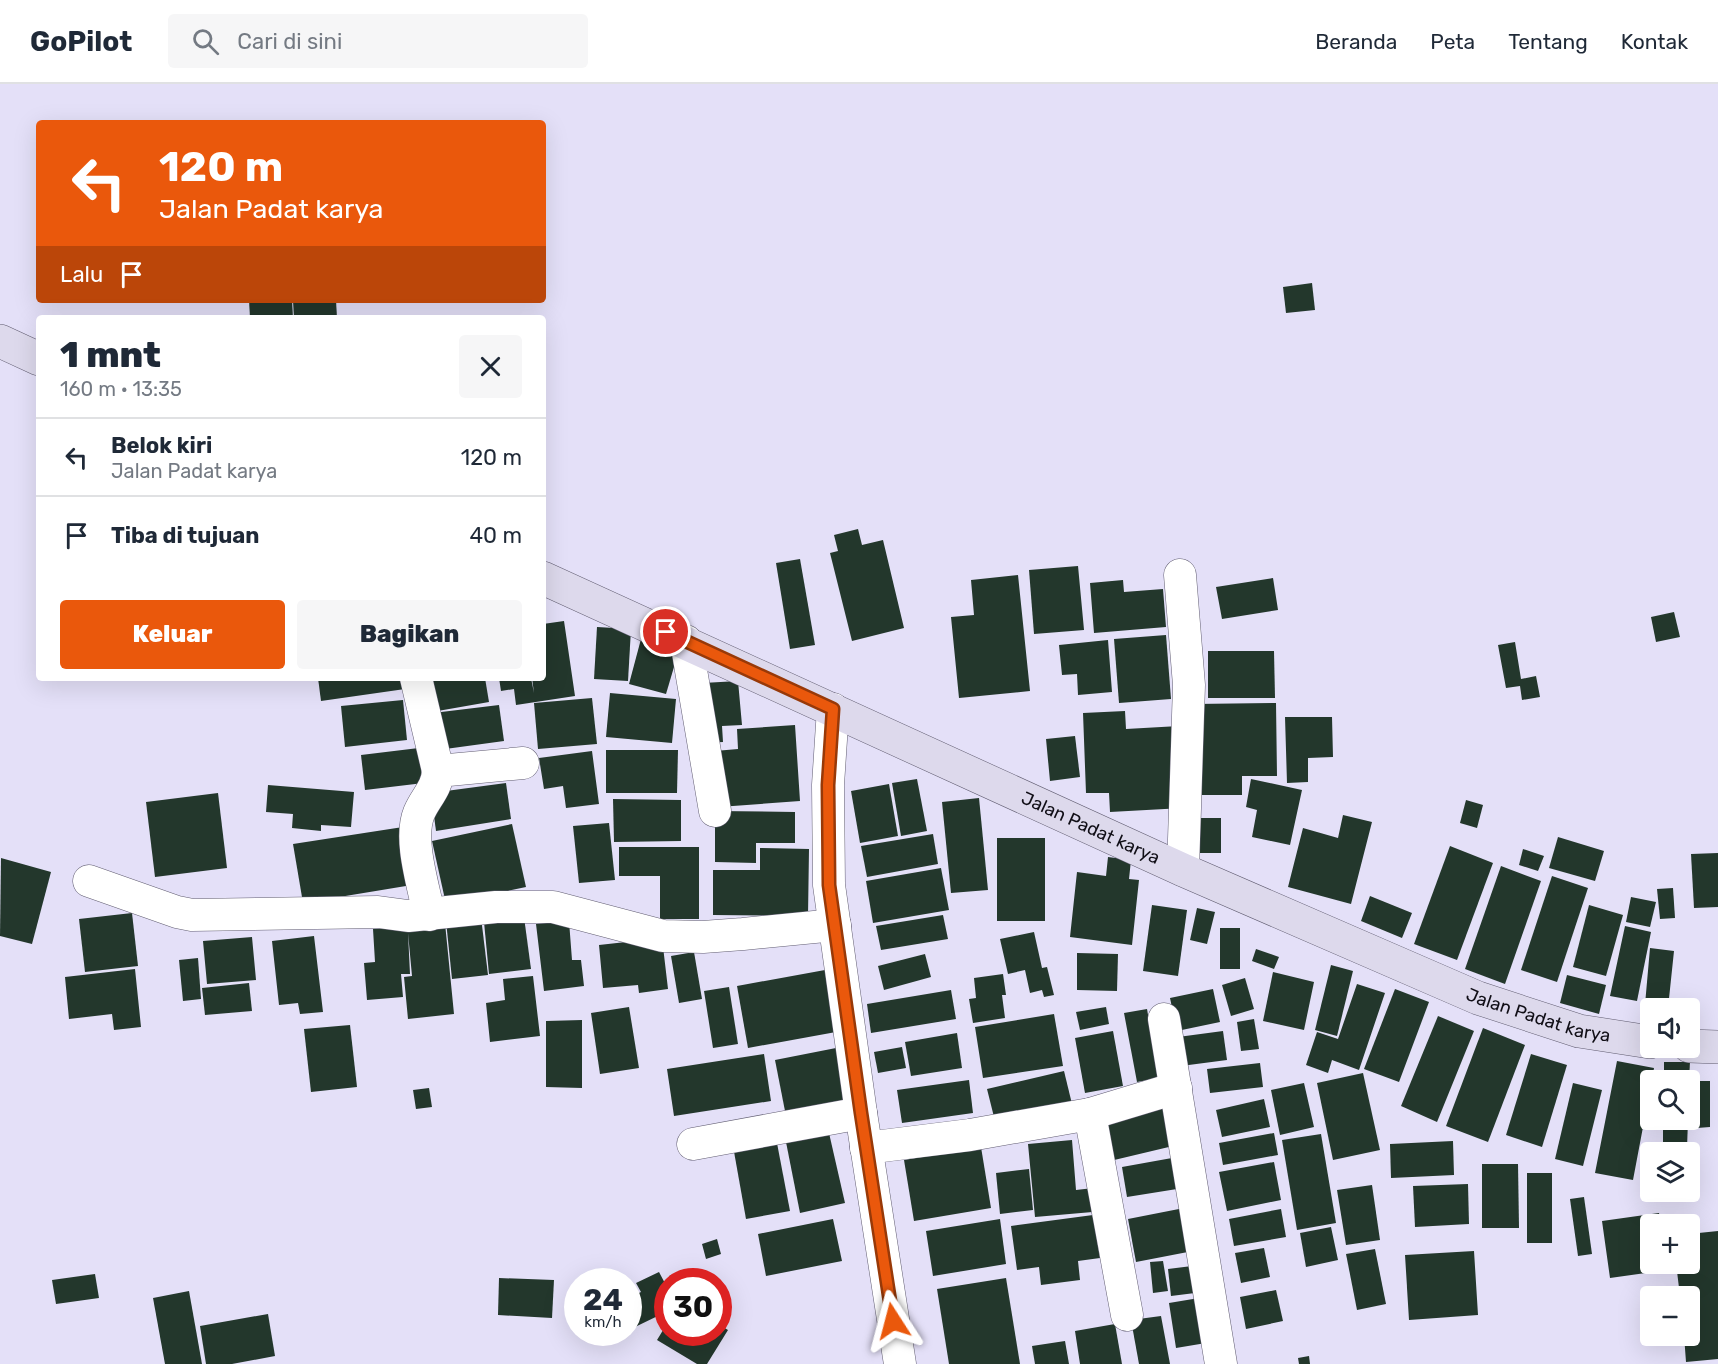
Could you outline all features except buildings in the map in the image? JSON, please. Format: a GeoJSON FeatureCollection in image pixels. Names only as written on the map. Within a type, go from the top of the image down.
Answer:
{"type":"FeatureCollection","features":[{"type":"Feature","properties":{"kind":"main road"},"geometry":{"type":"LineString","coordinates":[[0,341],[36,358]]}},
{"type":"Feature","properties":{"kind":"main road","name":"Jalan Padat karya"},"geometry":{"type":"LineString","coordinates":[[546,579],[1183,870],[1479,998],[1579,1031],[1640,1040]]}},
{"type":"Feature","properties":{"kind":"main road"},"geometry":{"type":"LineString","coordinates":[[1700,1046],[1718,1047]]}},
{"type":"Feature","properties":{"kind":"street"},"geometry":{"type":"LineString","coordinates":[[1180,575],[1190,685],[1183,870]]}},
{"type":"Feature","properties":{"kind":"street"},"geometry":{"type":"LineString","coordinates":[[686,642],[714,811]]}},
{"type":"Feature","properties":{"kind":"street"},"geometry":{"type":"LineString","coordinates":[[417,681],[438,771],[435,787],[418,813],[416,837],[429,915]]}},
{"type":"Feature","properties":{"kind":"street"},"geometry":{"type":"LineString","coordinates":[[833,709],[828,785],[829,885],[866,1148],[900,1364]]}},
{"type":"Feature","properties":{"kind":"street"},"geometry":{"type":"LineString","coordinates":[[438,771],[523,763]]}},
{"type":"Feature","properties":{"kind":"street"},"geometry":{"type":"LineString","coordinates":[[89,881],[177,912],[192,915],[378,912],[408,916],[496,907],[553,907],[663,936],[743,934],[835,925]]}},
{"type":"Feature","properties":{"kind":"street"},"geometry":{"type":"LineString","coordinates":[[1164,1019],[1221,1364]]}},
{"type":"Feature","properties":{"kind":"street"},"geometry":{"type":"LineString","coordinates":[[866,1148],[970,1135],[1089,1114],[1176,1088]]}},
{"type":"Feature","properties":{"kind":"street"},"geometry":{"type":"LineString","coordinates":[[693,1144],[861,1113]]}},
{"type":"Feature","properties":{"kind":"street"},"geometry":{"type":"LineString","coordinates":[[1089,1114],[1127,1315]]}},
{"type":"Feature","properties":{"kind":"route"},"geometry":{"type":"LineString","coordinates":[[666,632],[833,709],[828,785],[829,885],[893,1321]]}}]}
